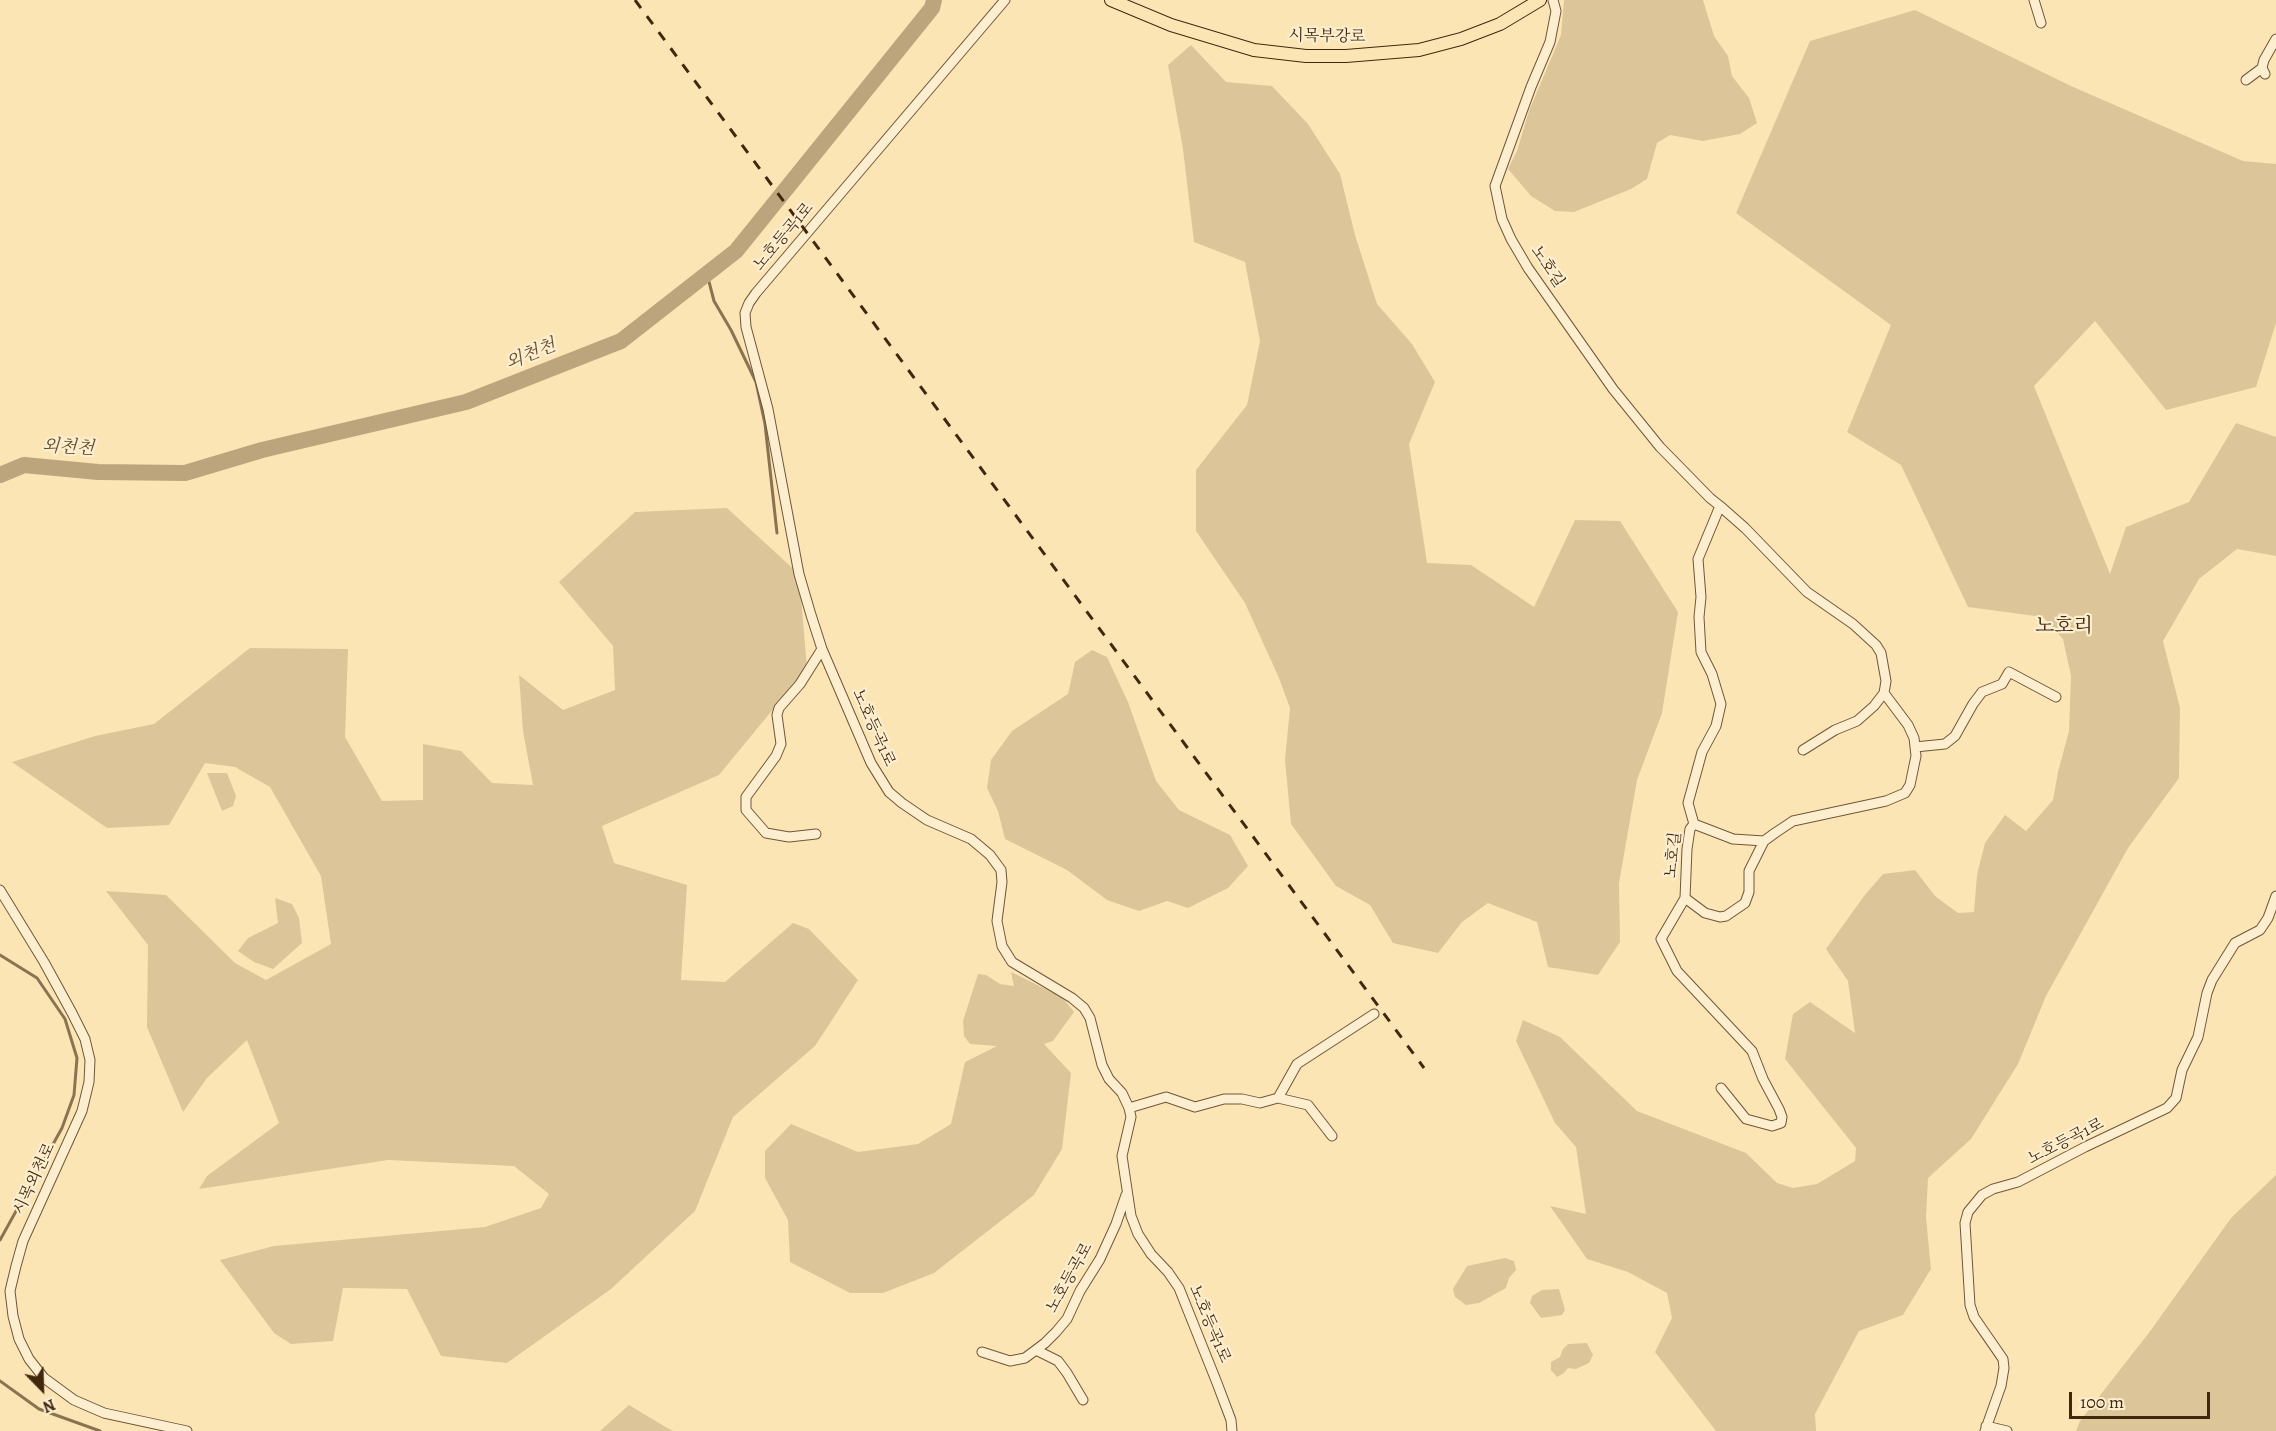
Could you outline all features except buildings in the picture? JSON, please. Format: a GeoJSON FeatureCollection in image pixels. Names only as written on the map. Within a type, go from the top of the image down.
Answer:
{"type":"FeatureCollection","features":[{"type":"Feature","properties":{"kind":"main road","name":"시목부강로"},"geometry":{"type":"LineString","coordinates":[[1112,0],[1171,25],[1254,50],[1306,56],[1336,56],[1419,50],[1461,39],[1500,24],[1540,0]]}},
{"type":"Feature","properties":{"kind":"street","name":"노호등곡1로"},"geometry":{"type":"LineString","coordinates":[[1005,0],[748,303],[745,313],[746,327],[775,440],[799,574],[822,649],[871,763],[889,792],[927,820],[971,839],[990,855],[1001,870],[1002,882],[997,921],[1002,946],[1012,962],[1072,998],[1084,1008],[1090,1018],[1102,1065],[1109,1079],[1122,1094],[1131,1117],[1122,1156],[1131,1216],[1138,1234],[1179,1288],[1231,1420],[1232,1431]]}},
{"type":"Feature","properties":{"kind":"street","name":"노호길"},"geometry":{"type":"LineString","coordinates":[[1554,0],[1556,11],[1550,42],[1495,186],[1502,219],[1528,268],[1626,406],[1662,450],[1745,528],[1807,592],[1840,614],[1876,645],[1881,654],[1886,681],[1884,693],[1908,725],[1914,738],[1916,756],[1914,770],[1905,793],[1886,801],[1793,821],[1764,841],[1749,871],[1749,892],[1745,903],[1733,912],[1720,917],[1706,913],[1685,898],[1690,829],[1694,824],[1688,803],[1702,752],[1716,726],[1721,704],[1712,674],[1701,652],[1698,560],[1720,506]]}},
{"type":"Feature","properties":{"kind":"street"},"geometry":{"type":"LineString","coordinates":[[2034,0],[2041,23]]}},
{"type":"Feature","properties":{"kind":"street"},"geometry":{"type":"LineString","coordinates":[[2246,80],[2264,71],[2264,60],[2276,39]]}},
{"type":"Feature","properties":{"kind":"street"},"geometry":{"type":"LineString","coordinates":[[816,834],[789,837],[766,833],[746,810],[746,796],[781,744],[777,715],[779,708],[800,684],[822,649]]}},
{"type":"Feature","properties":{"kind":"street"},"geometry":{"type":"LineString","coordinates":[[1915,747],[1945,744],[1955,736],[1982,692],[2001,684],[2009,672],[2056,697]]}},
{"type":"Feature","properties":{"kind":"street"},"geometry":{"type":"LineString","coordinates":[[1803,750],[1835,730],[1857,722],[1884,693]]}},
{"type":"Feature","properties":{"kind":"street"},"geometry":{"type":"LineString","coordinates":[[1694,824],[1732,840],[1764,841]]}},
{"type":"Feature","properties":{"kind":"street","name":"시목외천로"},"geometry":{"type":"LineString","coordinates":[[0,890],[72,1013],[85,1039],[90,1060],[89,1082],[82,1111],[23,1240],[16,1266],[10,1291],[19,1339],[29,1359],[44,1378],[74,1400],[104,1413],[187,1431]]}},
{"type":"Feature","properties":{"kind":"street","name":"노호등곡1로"},"geometry":{"type":"LineString","coordinates":[[1985,1428],[2001,1386],[2004,1368],[2003,1359],[1974,1317],[1970,1305],[1965,1223],[1968,1212],[1982,1195],[2034,1175],[2085,1147],[2167,1108],[2176,1098],[2182,1070],[2198,1036],[2207,993],[2212,981],[2235,943],[2260,930],[2268,918],[2276,896]]}},
{"type":"Feature","properties":{"kind":"street"},"geometry":{"type":"LineString","coordinates":[[1685,898],[1661,939],[1677,971],[1752,1051],[1763,1079],[1779,1109],[1782,1117],[1781,1123],[1772,1126],[1746,1119],[1721,1088]]}},
{"type":"Feature","properties":{"kind":"street"},"geometry":{"type":"LineString","coordinates":[[1278,1098],[1296,1065],[1374,1014]]}},
{"type":"Feature","properties":{"kind":"street"},"geometry":{"type":"LineString","coordinates":[[1129,1108],[1166,1097],[1195,1107],[1224,1099],[1242,1099],[1260,1103],[1278,1098],[1308,1106],[1332,1136]]}},
{"type":"Feature","properties":{"kind":"street","name":"노호등곡로"},"geometry":{"type":"LineString","coordinates":[[982,1352],[1011,1360],[1025,1358],[1045,1343],[1067,1319],[1116,1224],[1126,1193]]}},
{"type":"Feature","properties":{"kind":"street"},"geometry":{"type":"LineString","coordinates":[[1036,1350],[1058,1361],[1083,1400]]}},
{"type":"Feature","properties":{"kind":"street"},"geometry":{"type":"LineString","coordinates":[[1985,1428],[2007,1431]]}},
{"type":"Feature","properties":{"kind":"shaded area"},"geometry":{"type":"Polygon","coordinates":[[[1564,0],[1703,0],[1714,36],[1728,56],[1732,76],[1749,98],[1757,123],[1740,134],[1703,141],[1670,135],[1657,143],[1647,179],[1631,189],[1574,212],[1555,211],[1531,196],[1508,169],[1517,151],[1529,111],[1561,35],[1564,0]]]}},
{"type":"Feature","properties":{"kind":"shaded area"},"geometry":{"type":"Polygon","coordinates":[[[1915,10],[2071,86],[2243,161],[2276,164],[2276,323],[2256,387],[2166,410],[2095,321],[2034,386],[2110,574],[2126,527],[2189,502],[2236,423],[2276,437],[2276,556],[2237,549],[2199,579],[2163,641],[2180,708],[2179,778],[2128,848],[2046,996],[2018,1064],[1971,1139],[1928,1178],[1926,1217],[1931,1269],[1903,1315],[1859,1331],[1815,1414],[1816,1431],[1716,1431],[1655,1352],[1672,1318],[1667,1293],[1628,1272],[1587,1259],[1550,1206],[1586,1214],[1576,1147],[1555,1123],[1516,1041],[1523,1020],[1560,1037],[1637,1111],[1746,1153],[1777,1183],[1793,1188],[1817,1184],[1855,1161],[1856,1148],[1785,1059],[1793,1014],[1810,1002],[1855,1033],[1848,981],[1826,949],[1864,896],[1883,874],[1915,870],[1935,896],[1958,913],[1974,912],[1977,875],[1985,843],[2005,815],[2026,831],[2053,800],[2069,731],[2071,676],[2063,639],[2043,617],[1968,607],[1901,465],[1847,432],[1891,325],[1736,213],[1810,41],[1915,10]]]}},
{"type":"Feature","properties":{"kind":"shaded area"},"geometry":{"type":"Polygon","coordinates":[[[1191,45],[1226,82],[1272,86],[1308,124],[1340,174],[1355,235],[1377,304],[1412,344],[1435,382],[1409,444],[1427,563],[1471,565],[1534,607],[1575,520],[1620,521],[1678,612],[1662,713],[1637,780],[1619,883],[1620,942],[1598,975],[1548,967],[1537,922],[1488,903],[1462,922],[1438,953],[1393,943],[1370,905],[1336,886],[1291,824],[1285,760],[1290,708],[1245,603],[1196,531],[1196,470],[1247,405],[1260,341],[1245,262],[1194,242],[1183,149],[1168,65],[1191,45]]]}},
{"type":"Feature","properties":{"kind":"shaded area"},"geometry":{"type":"Polygon","coordinates":[[[727,508],[799,574],[807,668],[719,775],[602,826],[614,863],[687,885],[681,980],[725,982],[793,923],[809,929],[858,980],[815,1046],[733,1117],[695,1211],[611,1289],[507,1363],[441,1356],[407,1289],[343,1288],[333,1341],[291,1344],[274,1333],[220,1260],[274,1246],[485,1227],[541,1208],[549,1194],[514,1166],[388,1160],[199,1189],[207,1176],[279,1123],[247,1040],[207,1078],[183,1112],[147,1027],[148,945],[106,891],[166,895],[235,963],[266,980],[331,944],[321,876],[270,787],[235,767],[205,763],[169,825],[107,828],[12,762],[95,736],[154,724],[250,648],[348,649],[345,737],[382,801],[423,800],[423,744],[461,751],[492,783],[533,785],[523,731],[519,675],[563,710],[615,690],[613,646],[559,582],[635,512],[727,508]]]}},
{"type":"Feature","properties":{"kind":"shaded area"},"geometry":{"type":"Polygon","coordinates":[[[1092,650],[1107,657],[1128,702],[1156,781],[1179,810],[1230,835],[1248,866],[1228,888],[1188,908],[1167,901],[1139,911],[1107,900],[1067,870],[1005,839],[998,811],[987,788],[991,760],[1012,731],[1068,694],[1075,662],[1092,650]]]}},
{"type":"Feature","properties":{"kind":"shaded area"},"geometry":{"type":"Polygon","coordinates":[[[207,773],[227,773],[236,796],[233,806],[222,811],[207,773]]]}},
{"type":"Feature","properties":{"kind":"shaded area"},"geometry":{"type":"Polygon","coordinates":[[[275,898],[292,904],[299,918],[302,943],[273,969],[254,962],[238,951],[248,938],[278,923],[275,898]]]}},
{"type":"Feature","properties":{"kind":"shaded area"},"geometry":{"type":"Polygon","coordinates":[[[1011,972],[1062,997],[1074,1012],[1053,1041],[1044,1044],[1071,1073],[1062,1149],[1034,1195],[934,1273],[883,1293],[850,1293],[790,1262],[788,1220],[765,1178],[765,1151],[791,1124],[858,1152],[918,1144],[951,1124],[965,1062],[997,1046],[970,1044],[964,1036],[963,1021],[978,974],[986,975],[1000,984],[1014,986],[1011,972]]]}},
{"type":"Feature","properties":{"kind":"shaded area"},"geometry":{"type":"Polygon","coordinates":[[[2276,1175],[2276,1431],[2076,1431],[2080,1421],[2151,1330],[2231,1218],[2276,1175]]]}},
{"type":"Feature","properties":{"kind":"shaded area"},"geometry":{"type":"Polygon","coordinates":[[[1505,1258],[1514,1261],[1516,1270],[1509,1278],[1506,1288],[1479,1303],[1466,1305],[1455,1297],[1453,1289],[1467,1266],[1505,1258]]]}},
{"type":"Feature","properties":{"kind":"shaded area"},"geometry":{"type":"Polygon","coordinates":[[[1559,1289],[1565,1310],[1562,1315],[1541,1318],[1530,1303],[1532,1296],[1542,1290],[1559,1289]]]}},
{"type":"Feature","properties":{"kind":"shaded area"},"geometry":{"type":"Polygon","coordinates":[[[1587,1343],[1593,1355],[1589,1363],[1576,1369],[1568,1368],[1557,1377],[1551,1370],[1551,1362],[1560,1357],[1568,1344],[1587,1343]]]}},
{"type":"Feature","properties":{"kind":"shaded area"},"geometry":{"type":"Polygon","coordinates":[[[629,1405],[664,1426],[673,1431],[600,1431],[629,1405]]]}},
{"type":"Feature","properties":{"kind":"waterway","name":"외천천"},"geometry":{"type":"LineString","coordinates":[[0,475],[24,465],[98,472],[185,473],[262,450],[466,402],[621,341],[736,251],[932,8],[934,0]]}},
{"type":"Feature","properties":{"kind":"waterway"},"geometry":{"type":"LineString","coordinates":[[707,274],[714,301],[756,382],[765,424],[777,533]]}},
{"type":"Feature","properties":{"kind":"waterway"},"geometry":{"type":"LineString","coordinates":[[0,955],[37,978],[65,1019],[77,1058],[74,1095],[62,1128],[0,1240]]}},
{"type":"Feature","properties":{"kind":"waterway"},"geometry":{"type":"LineString","coordinates":[[0,1381],[39,1409],[100,1431]]}},
{"type":"Feature","properties":{"kind":"railway"},"geometry":{"type":"LineString","coordinates":[[635,0],[1424,1068]]}},
{"type":"Feature","properties":{"kind":"district","name":"노호리"},"geometry":{"type":"Point","coordinates":[2064,627]}}]}
